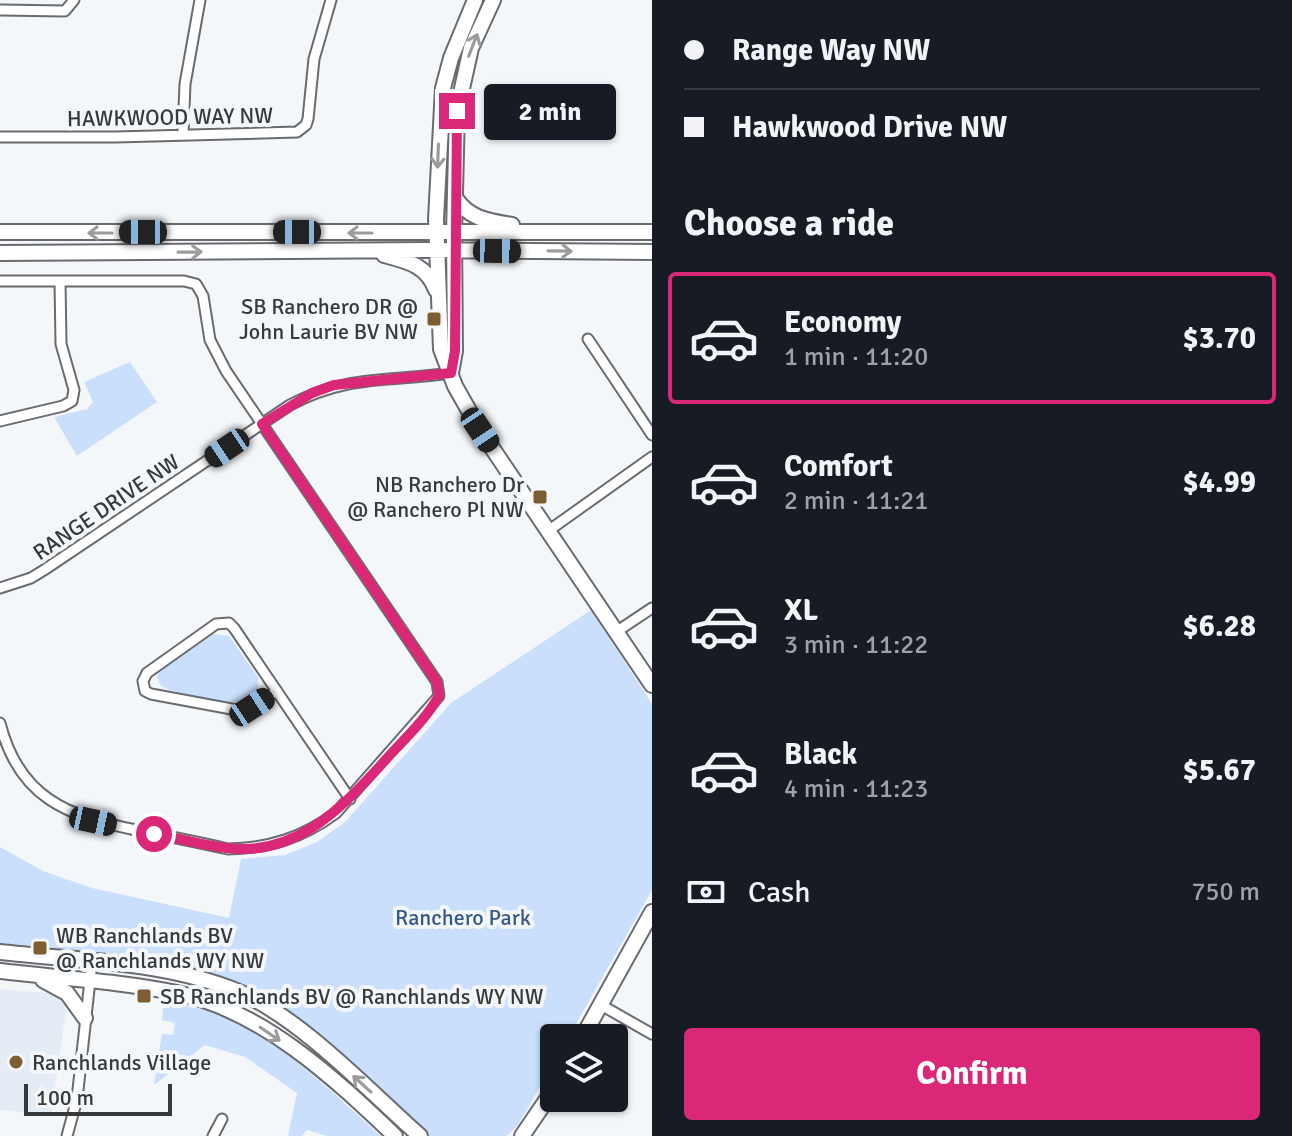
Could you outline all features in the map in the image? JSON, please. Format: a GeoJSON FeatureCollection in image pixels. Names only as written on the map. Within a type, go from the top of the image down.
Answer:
{"type":"FeatureCollection","features":[{"type":"Feature","properties":{"kind":"street"},"geometry":{"type":"LineString","coordinates":[[0,10],[65,11],[74,0]]}},
{"type":"Feature","properties":{"kind":"street"},"geometry":{"type":"LineString","coordinates":[[183,134],[185,84],[200,0]]}},
{"type":"Feature","properties":{"kind":"street","name":"HAWKWOOD WAY NW"},"geometry":{"type":"LineString","coordinates":[[0,137],[291,133],[302,129],[308,119],[314,59],[331,0]]}},
{"type":"Feature","properties":{"kind":"street"},"geometry":{"type":"LineString","coordinates":[[475,0],[454,48],[443,88],[438,233],[441,349],[468,410],[652,685]]}},
{"type":"Feature","properties":{"kind":"street"},"geometry":{"type":"LineString","coordinates":[[451,373],[455,351],[456,125],[460,90],[471,48],[493,0]]}},
{"type":"Feature","properties":{"kind":"street"},"geometry":{"type":"LineString","coordinates":[[443,88],[460,90]]}},
{"type":"Feature","properties":{"kind":"street"},"geometry":{"type":"LineString","coordinates":[[456,199],[468,214],[484,221],[512,225],[522,231]]}},
{"type":"Feature","properties":{"kind":"street"},"geometry":{"type":"LineString","coordinates":[[0,232],[652,232]]}},
{"type":"Feature","properties":{"kind":"street"},"geometry":{"type":"LineString","coordinates":[[368,250],[420,267],[434,282],[439,297]]}},
{"type":"Feature","properties":{"kind":"street"},"geometry":{"type":"LineString","coordinates":[[0,253],[368,250],[652,252]]}},
{"type":"Feature","properties":{"kind":"street"},"geometry":{"type":"LineString","coordinates":[[0,281],[184,281],[196,284],[203,296],[206,327],[217,356],[439,688],[436,702],[350,799],[320,825],[286,842],[244,848],[228,849],[93,821],[53,804],[15,765],[0,723]]}},
{"type":"Feature","properties":{"kind":"street"},"geometry":{"type":"LineString","coordinates":[[0,421],[63,406],[72,401],[74,390],[61,344],[60,281]]}},
{"type":"Feature","properties":{"kind":"street"},"geometry":{"type":"LineString","coordinates":[[588,339],[652,435]]}},
{"type":"Feature","properties":{"kind":"street","name":"RANGE DRIVE NW"},"geometry":{"type":"LineString","coordinates":[[0,588],[23,582],[44,570],[312,393],[334,385],[451,373]]}},
{"type":"Feature","properties":{"kind":"street"},"geometry":{"type":"LineString","coordinates":[[548,531],[652,457]]}},
{"type":"Feature","properties":{"kind":"street"},"geometry":{"type":"LineString","coordinates":[[616,632],[652,608]]}},
{"type":"Feature","properties":{"kind":"street"},"geometry":{"type":"LineString","coordinates":[[277,691],[246,709],[226,710],[151,694],[145,691],[143,681],[147,673],[222,621],[234,628],[277,691],[350,799]]}},
{"type":"Feature","properties":{"kind":"street"},"geometry":{"type":"LineString","coordinates":[[590,1024],[652,912]]}},
{"type":"Feature","properties":{"kind":"street"},"geometry":{"type":"LineString","coordinates":[[0,952],[162,970],[213,982],[242,993],[300,1031],[420,1136]]}},
{"type":"Feature","properties":{"kind":"street"},"geometry":{"type":"LineString","coordinates":[[67,1136],[77,1099],[92,962]]}},
{"type":"Feature","properties":{"kind":"street"},"geometry":{"type":"LineString","coordinates":[[0,971],[179,993],[232,1011],[317,1067],[395,1136]]}},
{"type":"Feature","properties":{"kind":"street"},"geometry":{"type":"LineString","coordinates":[[32,975],[67,993],[85,1018]]}},
{"type":"Feature","properties":{"kind":"street"},"geometry":{"type":"LineString","coordinates":[[601,1005],[652,1034]]}},
{"type":"Feature","properties":{"kind":"street"},"geometry":{"type":"LineString","coordinates":[[522,1136],[540,1110]]}},
{"type":"Feature","properties":{"kind":"street"},"geometry":{"type":"LineString","coordinates":[[213,1136],[222,1119]]}},
{"type":"Feature","properties":{"kind":"shaded area","name":"Ranchlands Village"},"geometry":{"type":"Polygon","coordinates":[[[0,989],[68,995],[51,1116],[0,1110],[0,989]]]}},
{"type":"Feature","properties":{"kind":"green space"},"geometry":{"type":"Polygon","coordinates":[[[130,362],[157,402],[77,456],[54,417],[87,409],[93,402],[84,382],[130,362]]]}},
{"type":"Feature","properties":{"kind":"green space","name":"Ranchero Park"},"geometry":{"type":"Polygon","coordinates":[[[591,610],[652,704],[652,890],[576,1024],[540,1024],[540,1086],[518,1125],[507,1136],[430,1136],[304,1022],[247,987],[218,975],[138,958],[0,944],[0,847],[43,871],[92,888],[229,918],[241,859],[285,855],[317,842],[345,822],[451,703],[591,610]]]}},
{"type":"Feature","properties":{"kind":"green space"},"geometry":{"type":"Polygon","coordinates":[[[213,634],[229,636],[258,677],[258,692],[239,702],[227,702],[169,690],[160,685],[157,677],[159,671],[213,634]]]}},
{"type":"Feature","properties":{"kind":"green space"},"geometry":{"type":"Polygon","coordinates":[[[164,998],[197,1006],[255,1033],[307,1070],[381,1136],[327,1136],[307,1130],[302,1136],[288,1136],[297,1093],[245,1057],[205,1045],[154,1085],[162,1034],[173,1035],[175,1023],[162,1020],[164,998]]]}},
{"type":"Feature","properties":{"kind":"place","name":"SB Ranchero DR @ John Laurie BV NW"},"geometry":{"type":"Point","coordinates":[434,319]}},
{"type":"Feature","properties":{"kind":"place","name":"NB Ranchero Dr @ Ranchero Pl NW"},"geometry":{"type":"Point","coordinates":[540,497]}},
{"type":"Feature","properties":{"kind":"place","name":"WB Ranchlands BV @ Ranchlands WY NW"},"geometry":{"type":"Point","coordinates":[40,948]}},
{"type":"Feature","properties":{"kind":"place","name":"SB Ranchlands BV @ Ranchlands WY NW"},"geometry":{"type":"Point","coordinates":[144,996]}},
{"type":"Feature","properties":{"kind":"place","name":"Ranchlands Village"},"geometry":{"type":"Point","coordinates":[16,1062]}},
{"type":"Feature","properties":{"kind":"route"},"geometry":{"type":"LineString","coordinates":[[154,834],[228,849],[264,847],[303,834],[320,825],[350,799],[439,696],[437,682],[262,424],[312,393],[334,385],[451,373],[455,351],[457,111]]}}]}
